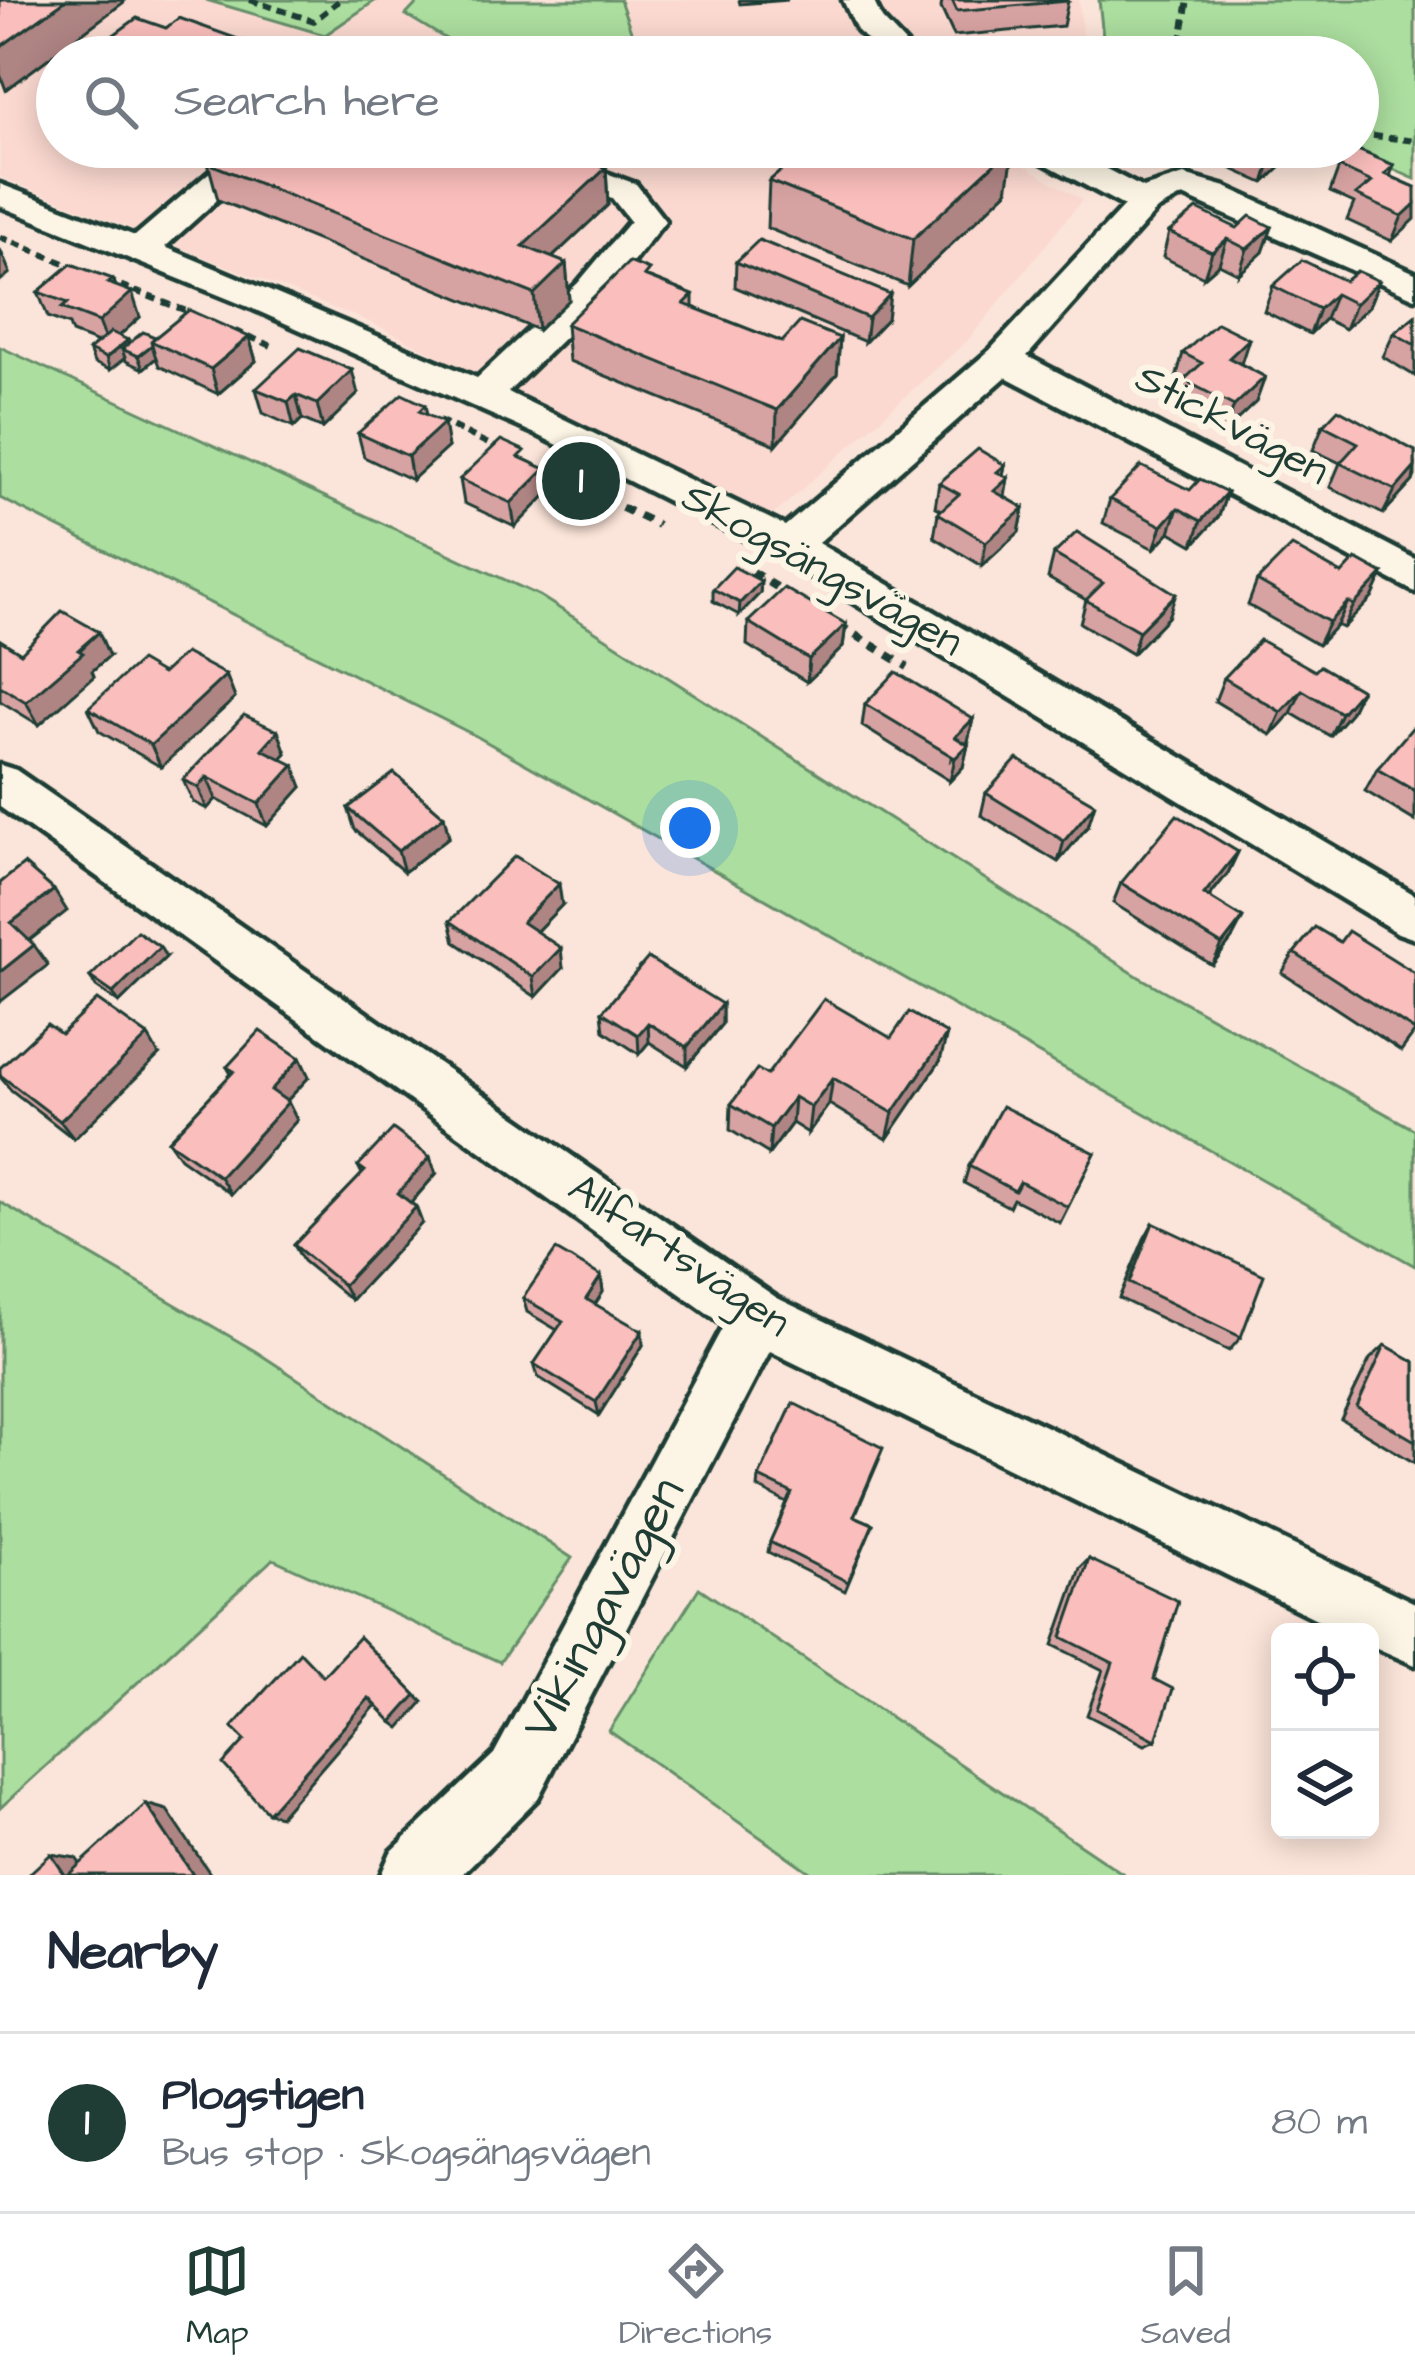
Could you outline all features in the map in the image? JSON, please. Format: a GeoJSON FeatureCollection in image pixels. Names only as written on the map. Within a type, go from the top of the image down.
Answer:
{"type":"FeatureCollection","features":[{"type":"Feature","properties":{"kind":"street"},"geometry":{"type":"LineString","coordinates":[[858,0],[868,23],[881,36]]}},
{"type":"Feature","properties":{"kind":"street"},"geometry":{"type":"LineString","coordinates":[[140,250],[235,168]]}},
{"type":"Feature","properties":{"kind":"street"},"geometry":{"type":"LineString","coordinates":[[481,396],[591,291],[648,221],[624,191],[562,168]]}},
{"type":"Feature","properties":{"kind":"street"},"geometry":{"type":"LineString","coordinates":[[1079,168],[1145,203]]}},
{"type":"Feature","properties":{"kind":"street"},"geometry":{"type":"LineString","coordinates":[[789,545],[1003,359],[1161,191],[1184,185],[1214,194],[1415,287]]}},
{"type":"Feature","properties":{"kind":"street","name":"Skogsängsvägen"},"geometry":{"type":"LineString","coordinates":[[0,194],[481,396],[789,545],[1415,920]]}},
{"type":"Feature","properties":{"kind":"street","name":"Stickvägen"},"geometry":{"type":"LineString","coordinates":[[1003,359],[1415,577]]}},
{"type":"Feature","properties":{"kind":"street","name":"Allfartsvägen"},"geometry":{"type":"LineString","coordinates":[[0,783],[758,1317],[1415,1635]]}},
{"type":"Feature","properties":{"kind":"street","name":"Vikingavägen"},"geometry":{"type":"LineString","coordinates":[[414,1875],[516,1776],[758,1317]]}},
{"type":"Feature","properties":{"kind":"path"},"geometry":{"type":"LineString","coordinates":[[250,0],[314,21],[340,0]]}},
{"type":"Feature","properties":{"kind":"path"},"geometry":{"type":"LineString","coordinates":[[1182,36],[1189,0]]}},
{"type":"Feature","properties":{"kind":"path"},"geometry":{"type":"LineString","coordinates":[[1379,137],[1415,141]]}},
{"type":"Feature","properties":{"kind":"path"},"geometry":{"type":"LineString","coordinates":[[0,237],[200,317]]}},
{"type":"Feature","properties":{"kind":"path"},"geometry":{"type":"LineString","coordinates":[[222,326],[289,352]]}},
{"type":"Feature","properties":{"kind":"path"},"geometry":{"type":"LineString","coordinates":[[438,420],[669,530]]}},
{"type":"Feature","properties":{"kind":"path"},"geometry":{"type":"LineString","coordinates":[[732,560],[791,596]]}},
{"type":"Feature","properties":{"kind":"path"},"geometry":{"type":"LineString","coordinates":[[831,620],[910,668]]}},
{"type":"Feature","properties":{"kind":"shaded area"},"geometry":{"type":"Polygon","coordinates":[[[0,0],[206,0],[325,35],[376,0],[1079,0],[1082,36],[36,36],[36,168],[1029,168],[1082,200],[969,339],[769,519],[372,323],[0,177],[0,0]]]}},
{"type":"Feature","properties":{"kind":"green space"},"geometry":{"type":"Polygon","coordinates":[[[206,0],[376,0],[325,35],[206,0]]]}},
{"type":"Feature","properties":{"kind":"green space"},"geometry":{"type":"Polygon","coordinates":[[[420,0],[620,0],[633,36],[441,36],[406,15],[420,0]]]}},
{"type":"Feature","properties":{"kind":"green space"},"geometry":{"type":"Polygon","coordinates":[[[1099,0],[1415,0],[1415,179],[1379,163],[1379,36],[1103,36],[1099,0]]]}},
{"type":"Feature","properties":{"kind":"green space"},"geometry":{"type":"Polygon","coordinates":[[[0,347],[540,596],[1139,977],[1415,1130],[1415,1266],[476,736],[0,498],[0,347]]]}},
{"type":"Feature","properties":{"kind":"green space"},"geometry":{"type":"Polygon","coordinates":[[[0,1202],[255,1351],[572,1558],[500,1662],[273,1559],[0,1808],[0,1202]]]}},
{"type":"Feature","properties":{"kind":"green space"},"geometry":{"type":"Polygon","coordinates":[[[699,1588],[1125,1875],[814,1875],[609,1731],[699,1588]]]}},
{"type":"Feature","properties":{"kind":"building"},"geometry":{"type":"Polygon","coordinates":[[[0,0],[66,0],[0,47],[0,0]]]}},
{"type":"Feature","properties":{"kind":"building"},"geometry":{"type":"Polygon","coordinates":[[[952,0],[1067,0],[1068,1],[957,11],[952,0]]]}},
{"type":"Feature","properties":{"kind":"building"},"geometry":{"type":"Polygon","coordinates":[[[137,18],[166,28],[179,18],[230,36],[112,36],[137,18]]]}},
{"type":"Feature","properties":{"kind":"building"},"geometry":{"type":"Polygon","coordinates":[[[1379,159],[1394,165],[1385,174],[1415,187],[1415,204],[1402,216],[1356,195],[1372,182],[1341,168],[1379,168],[1379,159]]]}},
{"type":"Feature","properties":{"kind":"building"},"geometry":{"type":"Polygon","coordinates":[[[220,168],[606,168],[523,246],[566,263],[534,294],[220,168]]]}},
{"type":"Feature","properties":{"kind":"building"},"geometry":{"type":"Polygon","coordinates":[[[784,168],[989,168],[913,239],[769,181],[784,168]]]}},
{"type":"Feature","properties":{"kind":"building"},"geometry":{"type":"Polygon","coordinates":[[[1197,209],[1237,228],[1250,216],[1272,227],[1247,249],[1227,239],[1212,252],[1169,232],[1197,209]]]}},
{"type":"Feature","properties":{"kind":"building"},"geometry":{"type":"Polygon","coordinates":[[[759,240],[890,294],[868,318],[736,262],[759,240]]]}},
{"type":"Feature","properties":{"kind":"building"},"geometry":{"type":"Polygon","coordinates":[[[1302,260],[1345,281],[1357,271],[1379,281],[1355,304],[1335,294],[1319,309],[1273,286],[1302,260]]]}},
{"type":"Feature","properties":{"kind":"building"},"geometry":{"type":"Polygon","coordinates":[[[629,262],[649,270],[644,276],[693,295],[684,304],[782,342],[800,322],[840,338],[777,410],[566,324],[629,262]]]}},
{"type":"Feature","properties":{"kind":"building"},"geometry":{"type":"Polygon","coordinates":[[[71,264],[113,279],[108,283],[132,292],[99,322],[62,308],[68,303],[38,292],[71,264]]]}},
{"type":"Feature","properties":{"kind":"building"},"geometry":{"type":"Polygon","coordinates":[[[189,310],[249,337],[211,369],[151,341],[189,310]]]}},
{"type":"Feature","properties":{"kind":"building"},"geometry":{"type":"Polygon","coordinates":[[[1415,316],[1415,345],[1394,333],[1415,316]]]}},
{"type":"Feature","properties":{"kind":"building"},"geometry":{"type":"Polygon","coordinates":[[[1217,323],[1249,339],[1229,358],[1265,377],[1234,406],[1184,380],[1202,363],[1183,353],[1217,323]]]}},
{"type":"Feature","properties":{"kind":"building"},"geometry":{"type":"Polygon","coordinates":[[[111,332],[128,340],[106,358],[89,350],[111,332]]]}},
{"type":"Feature","properties":{"kind":"building"},"geometry":{"type":"Polygon","coordinates":[[[143,332],[155,337],[152,345],[138,356],[122,349],[143,332]]]}},
{"type":"Feature","properties":{"kind":"building"},"geometry":{"type":"Polygon","coordinates":[[[300,348],[352,370],[317,404],[296,395],[288,402],[256,389],[300,348]]]}},
{"type":"Feature","properties":{"kind":"building"},"geometry":{"type":"Polygon","coordinates":[[[402,394],[425,405],[419,411],[444,423],[408,456],[358,433],[402,394]]]}},
{"type":"Feature","properties":{"kind":"building"},"geometry":{"type":"Polygon","coordinates":[[[1338,409],[1415,451],[1415,467],[1395,490],[1340,463],[1358,443],[1323,425],[1338,409]]]}},
{"type":"Feature","properties":{"kind":"building"},"geometry":{"type":"Polygon","coordinates":[[[501,440],[525,451],[519,457],[545,469],[511,503],[460,479],[501,440]]]}},
{"type":"Feature","properties":{"kind":"building"},"geometry":{"type":"Polygon","coordinates":[[[978,449],[1005,465],[997,472],[1008,478],[994,491],[1024,508],[986,542],[938,513],[959,494],[939,483],[978,449]]]}},
{"type":"Feature","properties":{"kind":"building"},"geometry":{"type":"Polygon","coordinates":[[[1141,466],[1190,490],[1200,479],[1227,492],[1201,521],[1178,508],[1162,526],[1110,499],[1141,466]]]}},
{"type":"Feature","properties":{"kind":"building"},"geometry":{"type":"Polygon","coordinates":[[[1077,532],[1176,594],[1139,631],[1086,600],[1103,583],[1054,554],[1077,532]]]}},
{"type":"Feature","properties":{"kind":"building"},"geometry":{"type":"Polygon","coordinates":[[[1292,546],[1342,574],[1356,559],[1383,574],[1354,605],[1348,602],[1329,622],[1257,581],[1292,546]]]}},
{"type":"Feature","properties":{"kind":"building"},"geometry":{"type":"Polygon","coordinates":[[[734,567],[761,581],[740,603],[713,589],[734,567]]]}},
{"type":"Feature","properties":{"kind":"building"},"geometry":{"type":"Polygon","coordinates":[[[784,588],[846,624],[809,659],[748,622],[784,588]]]}},
{"type":"Feature","properties":{"kind":"building"},"geometry":{"type":"Polygon","coordinates":[[[62,611],[99,632],[78,650],[83,653],[26,702],[0,686],[0,640],[21,653],[62,611]]]}},
{"type":"Feature","properties":{"kind":"building"},"geometry":{"type":"Polygon","coordinates":[[[1260,640],[1361,690],[1341,713],[1302,690],[1281,712],[1224,678],[1260,640]]]}},
{"type":"Feature","properties":{"kind":"building"},"geometry":{"type":"Polygon","coordinates":[[[185,653],[226,675],[151,745],[88,708],[140,661],[162,674],[185,653]]]}},
{"type":"Feature","properties":{"kind":"building"},"geometry":{"type":"Polygon","coordinates":[[[896,672],[973,719],[955,737],[968,745],[955,758],[865,704],[896,672]]]}},
{"type":"Feature","properties":{"kind":"building"},"geometry":{"type":"Polygon","coordinates":[[[244,715],[278,731],[262,749],[294,765],[259,804],[207,777],[198,787],[183,780],[244,715]]]}},
{"type":"Feature","properties":{"kind":"building"},"geometry":{"type":"Polygon","coordinates":[[[1415,729],[1415,791],[1377,769],[1415,729]]]}},
{"type":"Feature","properties":{"kind":"building"},"geometry":{"type":"Polygon","coordinates":[[[1017,759],[1095,804],[1064,841],[986,793],[1017,759]]]}},
{"type":"Feature","properties":{"kind":"building"},"geometry":{"type":"Polygon","coordinates":[[[394,773],[444,816],[398,851],[348,808],[394,773]]]}},
{"type":"Feature","properties":{"kind":"building"},"geometry":{"type":"Polygon","coordinates":[[[1177,815],[1238,852],[1204,894],[1243,918],[1222,945],[1121,883],[1177,815]]]}},
{"type":"Feature","properties":{"kind":"building"},"geometry":{"type":"Polygon","coordinates":[[[515,856],[559,884],[522,922],[561,948],[533,977],[450,921],[515,856]]]}},
{"type":"Feature","properties":{"kind":"building"},"geometry":{"type":"Polygon","coordinates":[[[24,864],[54,890],[11,923],[34,945],[0,972],[0,883],[24,864]]]}},
{"type":"Feature","properties":{"kind":"building"},"geometry":{"type":"Polygon","coordinates":[[[1315,927],[1340,942],[1348,931],[1415,973],[1415,1031],[1294,953],[1315,927]]]}},
{"type":"Feature","properties":{"kind":"building"},"geometry":{"type":"Polygon","coordinates":[[[137,931],[160,947],[113,993],[90,977],[137,931]]]}},
{"type":"Feature","properties":{"kind":"building"},"geometry":{"type":"Polygon","coordinates":[[[648,958],[722,1004],[687,1047],[648,1023],[638,1035],[602,1012],[648,958]]]}},
{"type":"Feature","properties":{"kind":"building"},"geometry":{"type":"Polygon","coordinates":[[[824,999],[891,1038],[909,1012],[947,1034],[893,1113],[833,1078],[811,1107],[794,1097],[771,1128],[731,1104],[757,1069],[767,1075],[824,999]]]}},
{"type":"Feature","properties":{"kind":"building"},"geometry":{"type":"Polygon","coordinates":[[[97,1000],[148,1036],[60,1121],[0,1075],[0,1068],[47,1024],[61,1034],[97,1000]]]}},
{"type":"Feature","properties":{"kind":"building"},"geometry":{"type":"Polygon","coordinates":[[[260,1031],[300,1058],[271,1090],[288,1102],[220,1177],[168,1141],[234,1071],[227,1067],[260,1031]]]}},
{"type":"Feature","properties":{"kind":"building"},"geometry":{"type":"Polygon","coordinates":[[[1002,1106],[1095,1153],[1068,1207],[1020,1182],[1015,1191],[969,1166],[1002,1106]]]}},
{"type":"Feature","properties":{"kind":"building"},"geometry":{"type":"Polygon","coordinates":[[[393,1129],[430,1157],[398,1193],[416,1207],[343,1285],[294,1245],[365,1171],[358,1166],[393,1129]]]}},
{"type":"Feature","properties":{"kind":"building"},"geometry":{"type":"Polygon","coordinates":[[[1153,1223],[1264,1275],[1241,1337],[1129,1283],[1153,1223]]]}},
{"type":"Feature","properties":{"kind":"building"},"geometry":{"type":"Polygon","coordinates":[[[556,1250],[601,1276],[586,1299],[642,1331],[596,1402],[534,1364],[563,1321],[523,1298],[556,1250]]]}},
{"type":"Feature","properties":{"kind":"building"},"geometry":{"type":"Polygon","coordinates":[[[1385,1345],[1415,1362],[1415,1441],[1357,1407],[1385,1345]]]}},
{"type":"Feature","properties":{"kind":"building"},"geometry":{"type":"Polygon","coordinates":[[[793,1403],[883,1448],[854,1516],[873,1524],[848,1582],[770,1542],[792,1493],[759,1477],[793,1403]]]}},
{"type":"Feature","properties":{"kind":"building"},"geometry":{"type":"Polygon","coordinates":[[[1089,1559],[1178,1601],[1154,1679],[1173,1689],[1156,1740],[1097,1709],[1113,1663],[1062,1637],[1089,1559]]]}},
{"type":"Feature","properties":{"kind":"building"},"geometry":{"type":"Polygon","coordinates":[[[359,1637],[416,1695],[392,1722],[369,1698],[268,1813],[223,1764],[245,1740],[232,1727],[300,1652],[323,1676],[359,1637]]]}},
{"type":"Feature","properties":{"kind":"building"},"geometry":{"type":"Polygon","coordinates":[[[146,1804],[193,1875],[68,1875],[146,1804]]]}},
{"type":"Feature","properties":{"kind":"building"},"geometry":{"type":"Polygon","coordinates":[[[51,1854],[65,1875],[28,1875],[51,1854]]]}},
{"type":"Feature","properties":{"kind":"place","name":"Plogstigen"},"geometry":{"type":"Point","coordinates":[581,481]}}]}
